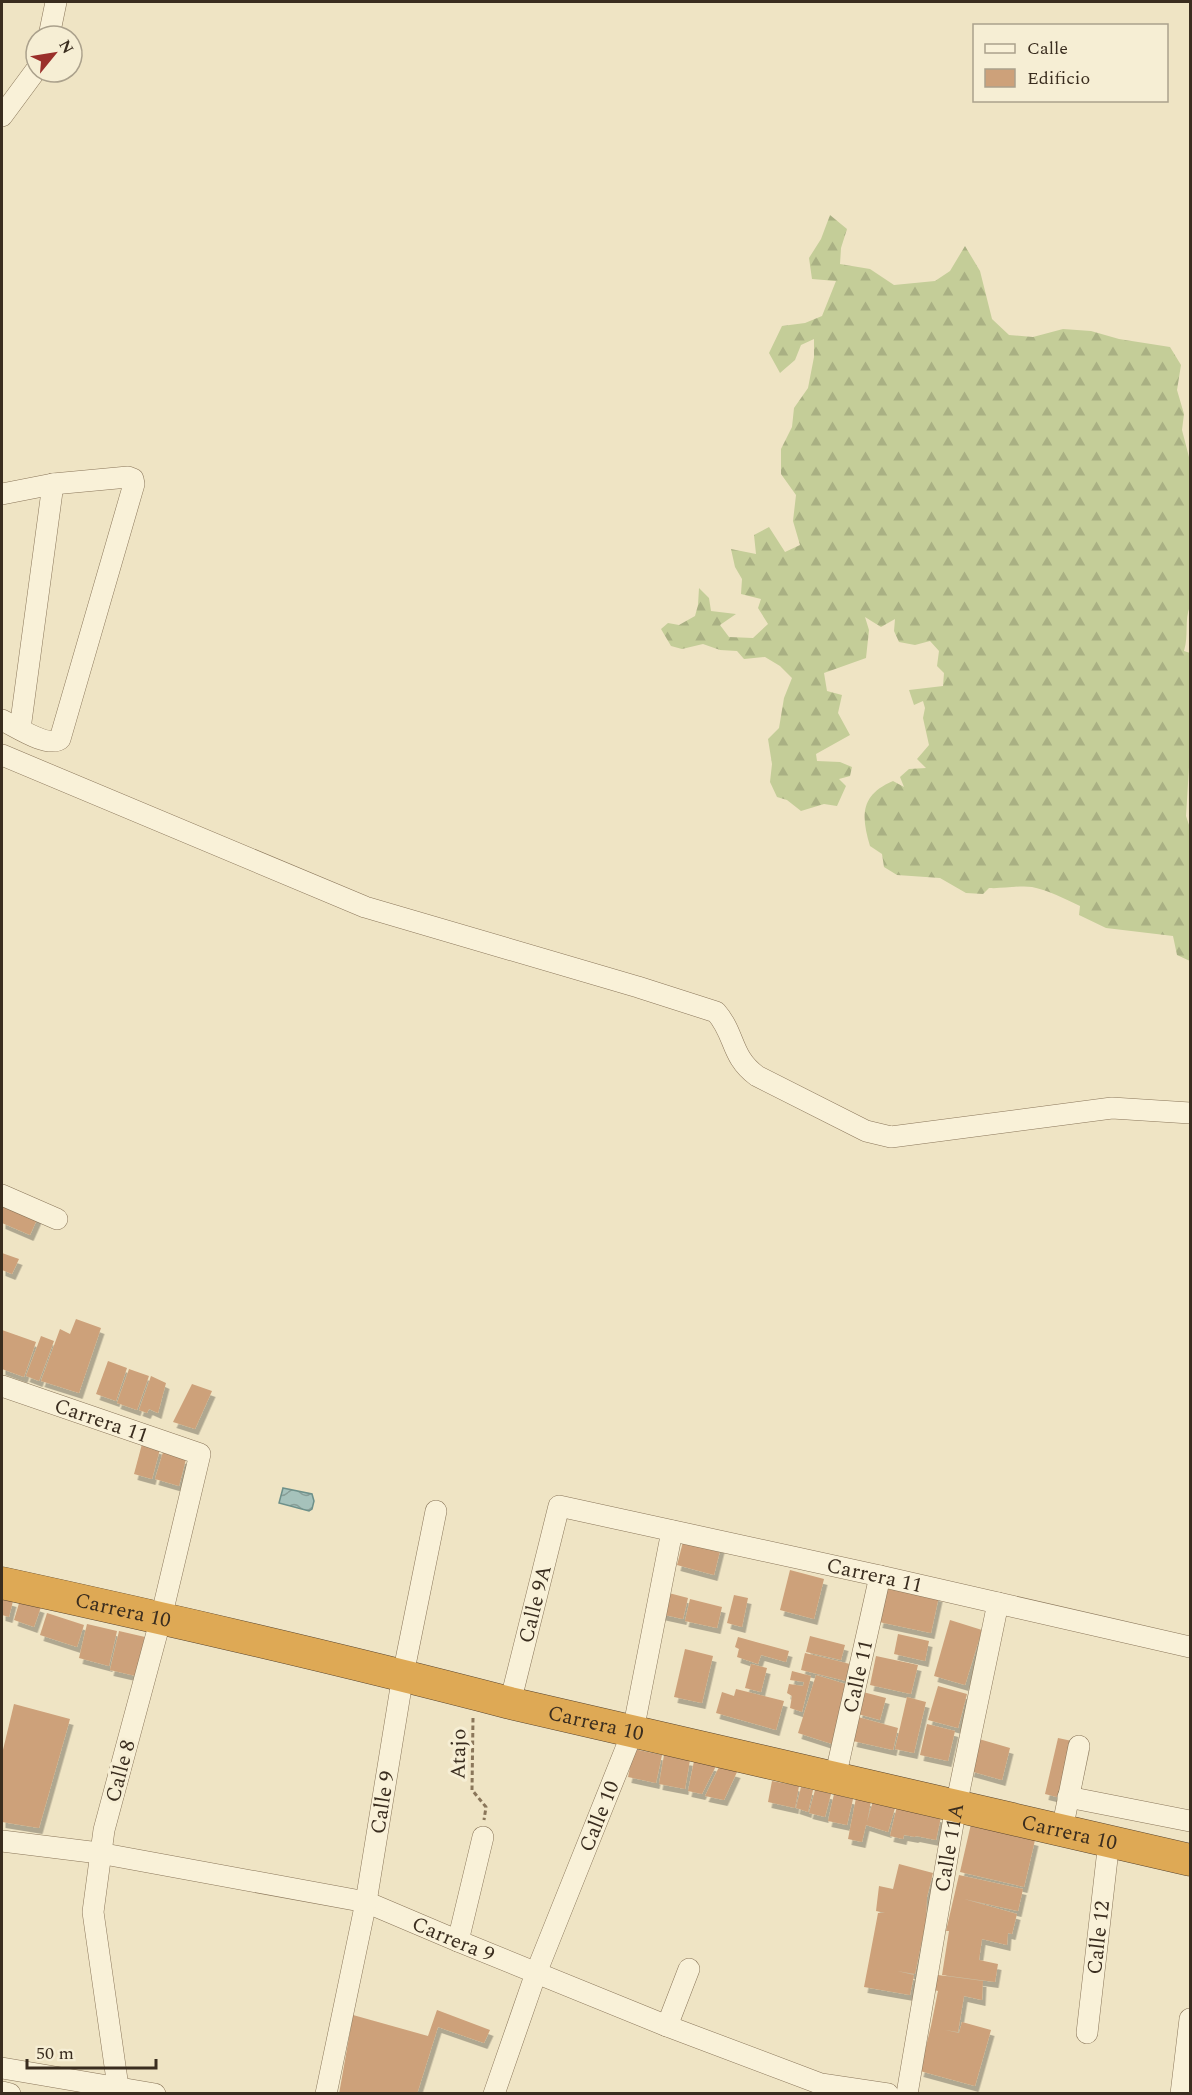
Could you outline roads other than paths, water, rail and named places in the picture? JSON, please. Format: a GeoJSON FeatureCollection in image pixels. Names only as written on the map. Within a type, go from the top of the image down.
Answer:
{"type":"FeatureCollection","features":[{"type":"Feature","properties":{"kind":"highway","name":"Carrera 10"},"geometry":{"type":"LineString","coordinates":[[2,1583],[161,1618],[403,1675],[510,1703],[1191,1860]]}},
{"type":"Feature","properties":{"kind":"street"},"geometry":{"type":"LineString","coordinates":[[51,24],[56,2]]}},
{"type":"Feature","properties":{"kind":"street"},"geometry":{"type":"LineString","coordinates":[[2,116],[26,84]]}},
{"type":"Feature","properties":{"kind":"street"},"geometry":{"type":"LineString","coordinates":[[2,494],[54,484],[128,477],[133,479],[134,484],[60,739],[56,742],[47,742],[11,725],[54,484]]}},
{"type":"Feature","properties":{"kind":"street"},"geometry":{"type":"LineString","coordinates":[[2,755],[365,907],[716,1012],[725,1022],[737,1056],[745,1068],[866,1131],[891,1137],[1112,1108],[1191,1113]]}},
{"type":"Feature","properties":{"kind":"street"},"geometry":{"type":"LineString","coordinates":[[2,1195],[57,1219]]}},
{"type":"Feature","properties":{"kind":"street","name":"Carrera 11"},"geometry":{"type":"LineString","coordinates":[[2,1386],[200,1454]]}},
{"type":"Feature","properties":{"kind":"street","name":"Calle 8"},"geometry":{"type":"LineString","coordinates":[[119,2090],[93,1912],[99,1853],[161,1618],[200,1454]]}},
{"type":"Feature","properties":{"kind":"street","name":"Carrera 11"},"geometry":{"type":"LineString","coordinates":[[559,1506],[1191,1647]]}},
{"type":"Feature","properties":{"kind":"street","name":"Calle 9A"},"geometry":{"type":"LineString","coordinates":[[510,1703],[559,1506]]}},
{"type":"Feature","properties":{"kind":"street","name":"Calle 9"},"geometry":{"type":"LineString","coordinates":[[326,2094],[366,1902],[403,1675],[436,1511]]}},
{"type":"Feature","properties":{"kind":"street","name":"Calle 10"},"geometry":{"type":"LineString","coordinates":[[494,2094],[536,1973],[633,1731],[672,1531]]}},
{"type":"Feature","properties":{"kind":"street","name":"Calle 11"},"geometry":{"type":"LineString","coordinates":[[835,1778],[880,1576]]}},
{"type":"Feature","properties":{"kind":"street","name":"Calle 11A"},"geometry":{"type":"LineString","coordinates":[[907,2094],[956,1806],[998,1603]]}},
{"type":"Feature","properties":{"kind":"street"},"geometry":{"type":"LineString","coordinates":[[1062,1830],[1079,1746]]}},
{"type":"Feature","properties":{"kind":"street"},"geometry":{"type":"LineString","coordinates":[[1068,1797],[1191,1821]]}},
{"type":"Feature","properties":{"kind":"street"},"geometry":{"type":"LineString","coordinates":[[458,1941],[483,1837]]}},
{"type":"Feature","properties":{"kind":"street","name":"Calle 12"},"geometry":{"type":"LineString","coordinates":[[1087,2033],[1108,1841]]}},
{"type":"Feature","properties":{"kind":"street","name":"Carrera 9"},"geometry":{"type":"LineString","coordinates":[[2,1842],[99,1853],[366,1902],[819,2089],[888,2094]]}},
{"type":"Feature","properties":{"kind":"street"},"geometry":{"type":"LineString","coordinates":[[667,2025],[689,1969]]}},
{"type":"Feature","properties":{"kind":"street"},"geometry":{"type":"LineString","coordinates":[[1180,2094],[1191,2019]]}},
{"type":"Feature","properties":{"kind":"street"},"geometry":{"type":"LineString","coordinates":[[2,2068],[119,2090],[155,2094]]}},
{"type":"Feature","properties":{"kind":"street"},"geometry":{"type":"LineString","coordinates":[[2,2092],[10,2094]]}},
{"type":"Feature","properties":{"kind":"water"},"geometry":{"type":"Polygon","coordinates":[[[283,1488],[312,1494],[314,1501],[312,1509],[309,1511],[279,1503],[283,1488]]]}}]}
